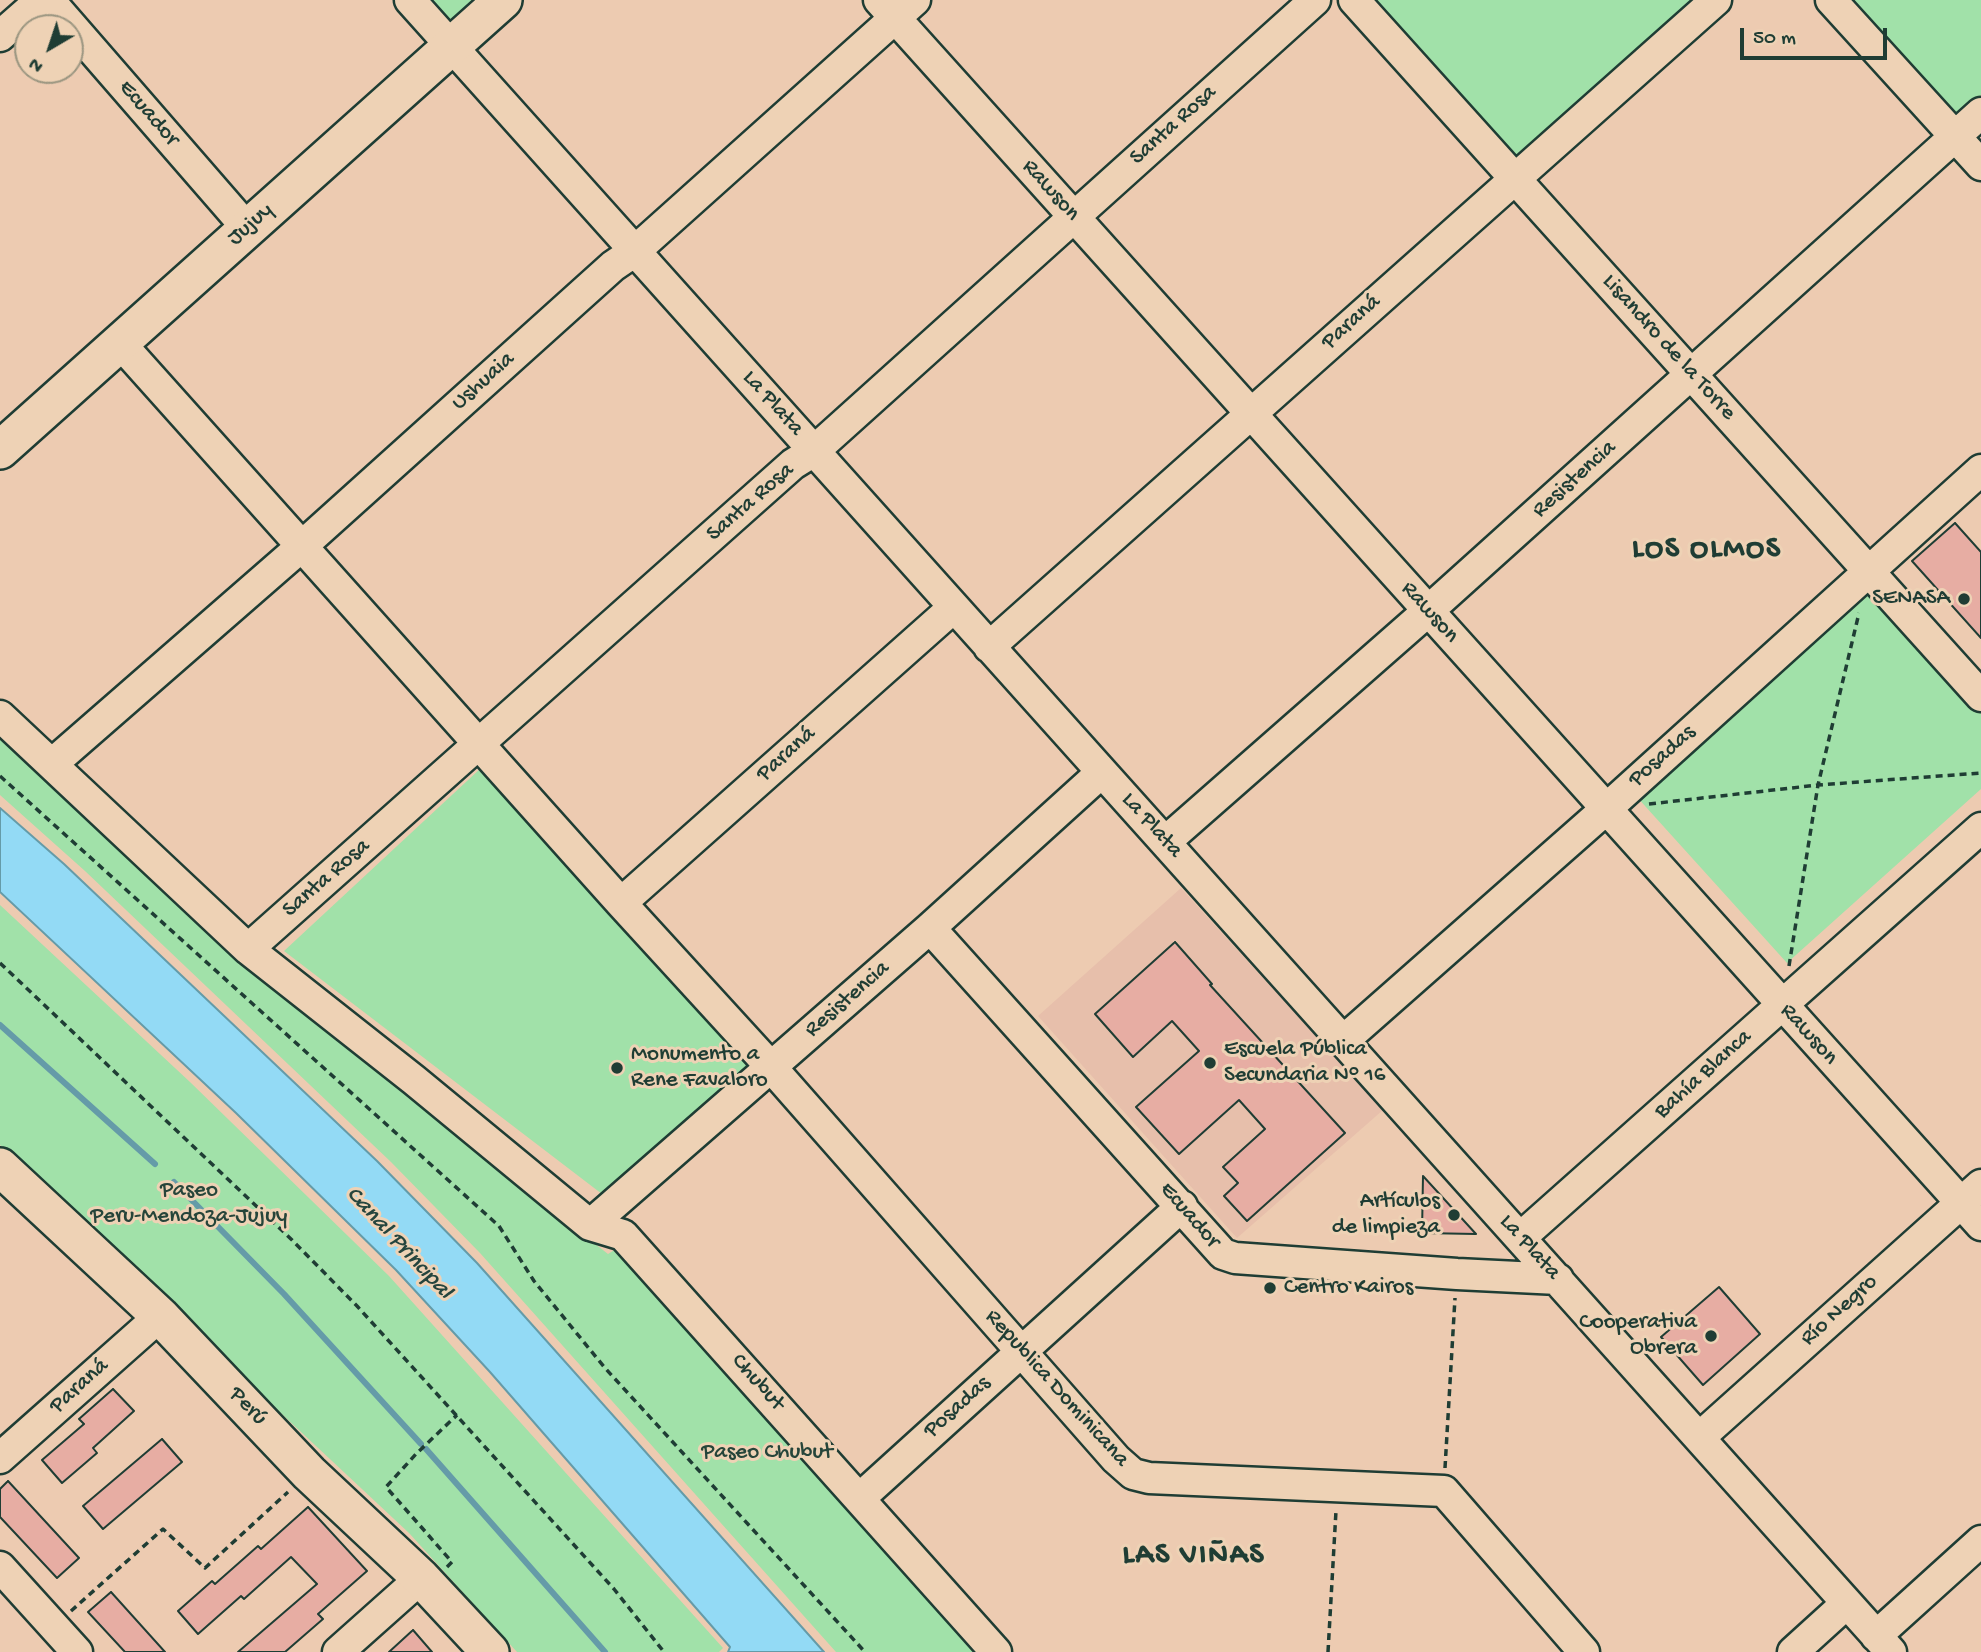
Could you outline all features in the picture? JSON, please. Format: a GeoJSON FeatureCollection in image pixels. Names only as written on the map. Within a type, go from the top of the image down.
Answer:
{"type":"FeatureCollection","features":[{"type":"Feature","properties":{"kind":"main road","name":"Jujuy"},"geometry":{"type":"LineString","coordinates":[[0,450],[503,0]]}},
{"type":"Feature","properties":{"kind":"main road","name":"Perú"},"geometry":{"type":"LineString","coordinates":[[0,1167],[160,1316],[309,1473],[425,1582],[490,1652]]}},
{"type":"Feature","properties":{"kind":"street"},"geometry":{"type":"LineString","coordinates":[[0,36],[41,0]]}},
{"type":"Feature","properties":{"kind":"street","name":"Ecuador"},"geometry":{"type":"LineString","coordinates":[[49,0],[247,228]]}},
{"type":"Feature","properties":{"kind":"street","name":"La Plata"},"geometry":{"type":"LineString","coordinates":[[410,0],[1884,1644]]}},
{"type":"Feature","properties":{"kind":"street","name":"Santa Rosa"},"geometry":{"type":"LineString","coordinates":[[248,949],[793,464],[814,451],[1315,0]]}},
{"type":"Feature","properties":{"kind":"street","name":"Lisandro de la Torre"},"geometry":{"type":"LineString","coordinates":[[1354,0],[1981,696]]}},
{"type":"Feature","properties":{"kind":"street","name":"Paraná"},"geometry":{"type":"LineString","coordinates":[[989,647],[1716,0]]}},
{"type":"Feature","properties":{"kind":"street"},"geometry":{"type":"LineString","coordinates":[[1831,0],[1981,165]]}},
{"type":"Feature","properties":{"kind":"street","name":"Rawson"},"geometry":{"type":"LineString","coordinates":[[896,6],[1073,216],[1782,1006],[1971,1194],[1981,1225]]}},
{"type":"Feature","properties":{"kind":"street","name":"Ushuaia"},"geometry":{"type":"LineString","coordinates":[[52,764],[302,546],[613,266],[635,251],[896,6]]}},
{"type":"Feature","properties":{"kind":"street","name":"Resistencia"},"geometry":{"type":"LineString","coordinates":[[1166,842],[1693,374],[1981,113]]}},
{"type":"Feature","properties":{"kind":"street","name":"Republica Dominicana"},"geometry":{"type":"LineString","coordinates":[[121,343],[771,1067],[1020,1352],[1116,1459],[1133,1474],[1149,1478],[1444,1491]]}},
{"type":"Feature","properties":{"kind":"street","name":"Posadas"},"geometry":{"type":"LineString","coordinates":[[1343,1041],[1605,810],[1981,470]]}},
{"type":"Feature","properties":{"kind":"street","name":"Paraná"},"geometry":{"type":"LineString","coordinates":[[621,903],[953,608]]}},
{"type":"Feature","properties":{"kind":"street"},"geometry":{"type":"LineString","coordinates":[[0,716],[248,949],[414,1080],[590,1225]]}},
{"type":"Feature","properties":{"kind":"street","name":"Resistencia"},"geometry":{"type":"LineString","coordinates":[[590,1225],[930,928],[1102,772]]}},
{"type":"Feature","properties":{"kind":"street","name":"Bahía Blanca"},"geometry":{"type":"LineString","coordinates":[[1520,1238],[1981,828]]}},
{"type":"Feature","properties":{"kind":"street","name":"Ecuador"},"geometry":{"type":"LineString","coordinates":[[930,928],[1223,1254],[1235,1258],[1558,1279]]}},
{"type":"Feature","properties":{"kind":"street","name":"Río Negro"},"geometry":{"type":"LineString","coordinates":[[1700,1437],[1971,1194]]}},
{"type":"Feature","properties":{"kind":"street","name":"Posadas"},"geometry":{"type":"LineString","coordinates":[[860,1498],[1182,1206]]}},
{"type":"Feature","properties":{"kind":"street","name":"Chubut"},"geometry":{"type":"LineString","coordinates":[[590,1225],[623,1235],[996,1652]]}},
{"type":"Feature","properties":{"kind":"street","name":"Paraná"},"geometry":{"type":"LineString","coordinates":[[0,1458],[160,1316]]}},
{"type":"Feature","properties":{"kind":"street"},"geometry":{"type":"LineString","coordinates":[[1444,1491],[1584,1652]]}},
{"type":"Feature","properties":{"kind":"street"},"geometry":{"type":"LineString","coordinates":[[1884,1644],[1981,1541]]}},
{"type":"Feature","properties":{"kind":"street"},"geometry":{"type":"LineString","coordinates":[[0,1567],[63,1643]]}},
{"type":"Feature","properties":{"kind":"street"},"geometry":{"type":"LineString","coordinates":[[338,1652],[425,1582]]}},
{"type":"Feature","properties":{"kind":"street"},"geometry":{"type":"LineString","coordinates":[[1793,1652],[1847,1603]]}},
{"type":"Feature","properties":{"kind":"path"},"geometry":{"type":"LineString","coordinates":[[1782,1006],[1818,785],[1859,611]]}},
{"type":"Feature","properties":{"kind":"path"},"geometry":{"type":"LineString","coordinates":[[1645,805],[1818,785],[1981,773]]}},
{"type":"Feature","properties":{"kind":"path"},"geometry":{"type":"LineString","coordinates":[[0,776],[499,1226],[534,1281],[605,1368],[865,1652]]}},
{"type":"Feature","properties":{"kind":"path"},"geometry":{"type":"LineString","coordinates":[[0,963],[292,1240],[457,1415],[614,1589],[664,1652]]}},
{"type":"Feature","properties":{"kind":"path"},"geometry":{"type":"LineString","coordinates":[[1444,1491],[1457,1274]]}},
{"type":"Feature","properties":{"kind":"path"},"geometry":{"type":"LineString","coordinates":[[425,1582],[452,1562],[386,1487],[457,1415]]}},
{"type":"Feature","properties":{"kind":"path"},"geometry":{"type":"LineString","coordinates":[[63,1643],[163,1529],[205,1568],[309,1473]]}},
{"type":"Feature","properties":{"kind":"path"},"geometry":{"type":"LineString","coordinates":[[1328,1652],[1338,1486]]}},
{"type":"Feature","properties":{"kind":"shaded area","name":"Escuela Pública Secundaria N° 16"},"geometry":{"type":"Polygon","coordinates":[[[1181,888],[1383,1110],[1237,1238],[1038,1016],[1181,888]]]}},
{"type":"Feature","properties":{"kind":"green space"},"geometry":{"type":"Polygon","coordinates":[[[431,0],[478,0],[451,23],[431,0]]]}},
{"type":"Feature","properties":{"kind":"green space"},"geometry":{"type":"Polygon","coordinates":[[[1367,0],[1701,0],[1513,166],[1367,0]]]}},
{"type":"Feature","properties":{"kind":"green space"},"geometry":{"type":"Polygon","coordinates":[[[1846,0],[1981,0],[1981,95],[1954,120],[1846,0]]]}},
{"type":"Feature","properties":{"kind":"green space"},"geometry":{"type":"Polygon","coordinates":[[[1868,588],[1981,713],[1981,789],[1787,963],[1636,796],[1868,588]]]}},
{"type":"Feature","properties":{"kind":"green space","name":"Paseo Chubut"},"geometry":{"type":"Polygon","coordinates":[[[0,733],[589,1239],[608,1254],[616,1249],[981,1652],[836,1652],[480,1253],[391,1162],[85,871],[0,795],[0,733]]]}},
{"type":"Feature","properties":{"kind":"green space"},"geometry":{"type":"Polygon","coordinates":[[[481,768],[752,1064],[602,1194],[284,951],[481,768]]]}},
{"type":"Feature","properties":{"kind":"green space","name":"Paseo Peru-Mendoza-Jujuy"},"geometry":{"type":"Polygon","coordinates":[[[0,905],[190,1082],[389,1276],[723,1648],[719,1652],[517,1652],[409,1533],[115,1258],[111,1249],[0,1145],[0,905]]]}},
{"type":"Feature","properties":{"kind":"water","name":"Canal Principal"},"geometry":{"type":"Polygon","coordinates":[[[0,808],[64,864],[377,1161],[477,1263],[824,1652],[728,1652],[730,1647],[490,1372],[396,1270],[236,1113],[0,892],[0,808]]]}},
{"type":"Feature","properties":{"kind":"building","name":"SENASA"},"geometry":{"type":"Polygon","coordinates":[[[1955,523],[1981,552],[1981,638],[1912,561],[1955,523]]]}},
{"type":"Feature","properties":{"kind":"building"},"geometry":{"type":"Polygon","coordinates":[[[1175,942],[1212,984],[1210,985],[1345,1133],[1247,1221],[1224,1196],[1238,1183],[1223,1167],[1265,1129],[1239,1100],[1179,1154],[1136,1107],[1199,1051],[1172,1021],[1133,1057],[1095,1014],[1175,942]]]}},
{"type":"Feature","properties":{"kind":"building"},"geometry":{"type":"Polygon","coordinates":[[[1423,1176],[1476,1234],[1422,1233],[1423,1176]]]}},
{"type":"Feature","properties":{"kind":"building","name":"Cooperativa Obrera"},"geometry":{"type":"Polygon","coordinates":[[[1719,1287],[1760,1334],[1703,1385],[1661,1337],[1719,1287]]]}},
{"type":"Feature","properties":{"kind":"building"},"geometry":{"type":"Polygon","coordinates":[[[113,1389],[134,1411],[93,1448],[97,1453],[62,1483],[42,1460],[84,1424],[79,1419],[113,1389]]]}},
{"type":"Feature","properties":{"kind":"building"},"geometry":{"type":"Polygon","coordinates":[[[162,1439],[182,1462],[103,1529],[83,1506],[162,1439]]]}},
{"type":"Feature","properties":{"kind":"building"},"geometry":{"type":"Polygon","coordinates":[[[8,1481],[79,1558],[57,1578],[0,1517],[0,1489],[8,1481]]]}},
{"type":"Feature","properties":{"kind":"building"},"geometry":{"type":"Polygon","coordinates":[[[308,1507],[367,1571],[318,1614],[323,1619],[285,1652],[238,1652],[317,1584],[291,1557],[244,1599],[241,1596],[198,1634],[178,1611],[212,1581],[215,1584],[258,1546],[261,1549],[308,1507]]]}},
{"type":"Feature","properties":{"kind":"building"},"geometry":{"type":"Polygon","coordinates":[[[111,1592],[165,1652],[125,1652],[88,1612],[111,1592]]]}},
{"type":"Feature","properties":{"kind":"building"},"geometry":{"type":"Polygon","coordinates":[[[413,1630],[432,1652],[389,1652],[413,1630]]]}},
{"type":"Feature","properties":{"kind":"waterway"},"geometry":{"type":"LineString","coordinates":[[0,1025],[155,1164]]}},
{"type":"Feature","properties":{"kind":"waterway"},"geometry":{"type":"LineString","coordinates":[[174,1182],[284,1294],[421,1444]]}},
{"type":"Feature","properties":{"kind":"waterway"},"geometry":{"type":"LineString","coordinates":[[426,1449],[605,1652]]}},
{"type":"Feature","properties":{"kind":"place","name":"SENASA"},"geometry":{"type":"Point","coordinates":[1964,599]}},
{"type":"Feature","properties":{"kind":"place","name":"Escuela Pública Secundaria N° 16"},"geometry":{"type":"Point","coordinates":[1210,1063]}},
{"type":"Feature","properties":{"kind":"place","name":"Monumento a Rene Favaloro"},"geometry":{"type":"Point","coordinates":[617,1068]}},
{"type":"Feature","properties":{"kind":"place","name":"Artículos de limpieza"},"geometry":{"type":"Point","coordinates":[1454,1215]}},
{"type":"Feature","properties":{"kind":"place","name":"Centro Kairos"},"geometry":{"type":"Point","coordinates":[1270,1288]}},
{"type":"Feature","properties":{"kind":"place","name":"Cooperativa Obrera"},"geometry":{"type":"Point","coordinates":[1711,1336]}},
{"type":"Feature","properties":{"kind":"district","name":"LOS OLMOS"},"geometry":{"type":"Point","coordinates":[1707,551]}},
{"type":"Feature","properties":{"kind":"district","name":"LAS VIÑAS"},"geometry":{"type":"Point","coordinates":[1194,1557]}}]}
